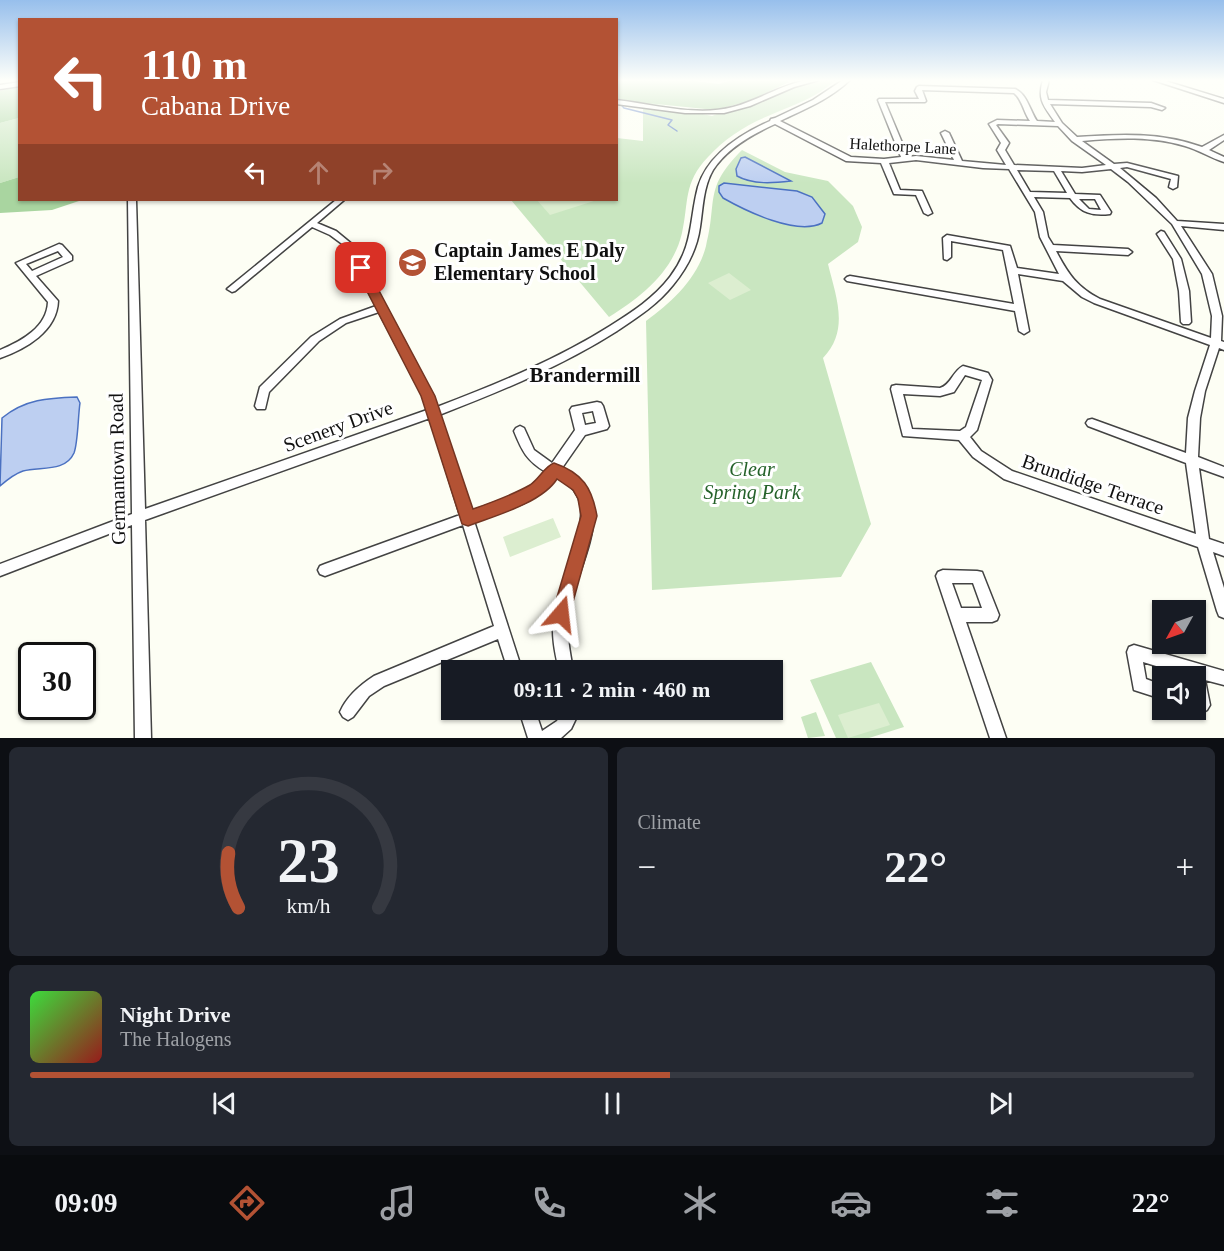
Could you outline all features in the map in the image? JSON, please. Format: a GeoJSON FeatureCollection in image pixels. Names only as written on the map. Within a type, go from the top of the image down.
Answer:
{"type":"FeatureCollection","features":[{"type":"Feature","properties":{"kind":"street","name":"Scenery Drive"},"geometry":{"type":"LineString","coordinates":[[0,570],[65,543],[434,412],[507,384],[573,352],[634,316],[673,281],[688,259],[695,234],[698,202],[708,172],[717,160],[739,141],[786,114]]}},
{"type":"Feature","properties":{"kind":"street"},"geometry":{"type":"LineString","coordinates":[[887,114],[905,159]]}},
{"type":"Feature","properties":{"kind":"street"},"geometry":{"type":"LineString","coordinates":[[1029,114],[1036,123]]}},
{"type":"Feature","properties":{"kind":"street"},"geometry":{"type":"LineString","coordinates":[[1054,114],[1075,139],[1154,200],[1175,223],[1207,274],[1213,291],[1220,345],[1200,391],[1194,418],[1192,460],[1203,541],[1224,611]]}},
{"type":"Feature","properties":{"kind":"street","name":"Halethorpe Lane"},"geometry":{"type":"LineString","coordinates":[[773,120],[843,157],[884,161],[936,159],[1011,168],[1082,170],[1127,165],[1175,178],[1173,187]]}},
{"type":"Feature","properties":{"kind":"street"},"geometry":{"type":"LineString","coordinates":[[1060,124],[997,122],[992,124],[1005,143],[1001,150],[1039,212],[1044,237],[1066,278],[1085,295],[1097,301],[1220,345]]}},
{"type":"Feature","properties":{"kind":"street"},"geometry":{"type":"LineString","coordinates":[[945,133],[959,162]]}},
{"type":"Feature","properties":{"kind":"street"},"geometry":{"type":"LineString","coordinates":[[1075,139],[1145,135],[1203,150],[1224,160]]}},
{"type":"Feature","properties":{"kind":"street"},"geometry":{"type":"LineString","coordinates":[[1203,150],[1224,137]]}},
{"type":"Feature","properties":{"kind":"street"},"geometry":{"type":"LineString","coordinates":[[884,161],[897,192],[919,193],[928,213]]}},
{"type":"Feature","properties":{"kind":"street"},"geometry":{"type":"LineString","coordinates":[[1030,194],[1074,196],[1056,169]]}},
{"type":"Feature","properties":{"kind":"street","name":"Germantown Road"},"geometry":{"type":"LineString","coordinates":[[132,201],[144,738]]}},
{"type":"Feature","properties":{"kind":"street"},"geometry":{"type":"LineString","coordinates":[[232,289],[339,201]]}},
{"type":"Feature","properties":{"kind":"street"},"geometry":{"type":"LineString","coordinates":[[1175,223],[1224,227]]}},
{"type":"Feature","properties":{"kind":"street"},"geometry":{"type":"LineString","coordinates":[[311,224],[333,233],[349,245],[434,412],[512,660]]}},
{"type":"Feature","properties":{"kind":"street"},"geometry":{"type":"LineString","coordinates":[[1161,234],[1177,259],[1184,291],[1186,322]]}},
{"type":"Feature","properties":{"kind":"street"},"geometry":{"type":"LineString","coordinates":[[947,257],[946,238],[1004,247],[1009,250],[1024,331]]}},
{"type":"Feature","properties":{"kind":"street"},"geometry":{"type":"LineString","coordinates":[[0,354],[20,345],[39,331],[51,316],[53,301],[31,275],[20,262],[58,247],[69,258],[31,275]]}},
{"type":"Feature","properties":{"kind":"street"},"geometry":{"type":"LineString","coordinates":[[1050,248],[1128,252]]}},
{"type":"Feature","properties":{"kind":"street"},"geometry":{"type":"LineString","coordinates":[[1177,259],[1200,262]]}},
{"type":"Feature","properties":{"kind":"street"},"geometry":{"type":"LineString","coordinates":[[1013,270],[1066,278]]}},
{"type":"Feature","properties":{"kind":"street"},"geometry":{"type":"LineString","coordinates":[[850,279],[1019,308]]}},
{"type":"Feature","properties":{"kind":"street"},"geometry":{"type":"LineString","coordinates":[[1213,291],[1224,294]]}},
{"type":"Feature","properties":{"kind":"street"},"geometry":{"type":"LineString","coordinates":[[261,406],[264,390],[315,339],[343,321],[382,307]]}},
{"type":"Feature","properties":{"kind":"street"},"geometry":{"type":"LineString","coordinates":[[963,370],[984,376],[987,384],[974,425],[962,436],[907,433],[896,389],[940,392],[950,389],[963,370]]}},
{"type":"Feature","properties":{"kind":"street"},"geometry":{"type":"LineString","coordinates":[[1092,423],[1224,472]]}},
{"type":"Feature","properties":{"kind":"street"},"geometry":{"type":"LineString","coordinates":[[325,570],[517,500],[538,488],[549,478],[581,431]]}},
{"type":"Feature","properties":{"kind":"street"},"geometry":{"type":"LineString","coordinates":[[520,432],[528,450],[536,459],[579,485],[586,499],[589,516],[561,614],[560,642],[564,660]]}},
{"type":"Feature","properties":{"kind":"street","name":"Brundidge Terrace"},"geometry":{"type":"LineString","coordinates":[[962,436],[976,454],[1008,475],[1120,516],[1203,541],[1224,550]]}},
{"type":"Feature","properties":{"kind":"street"},"geometry":{"type":"LineString","coordinates":[[956,615],[998,738]]}},
{"type":"Feature","properties":{"kind":"street"},"geometry":{"type":"LineString","coordinates":[[348,712],[364,691],[379,681],[502,630]]}},
{"type":"Feature","properties":{"kind":"street"},"geometry":{"type":"LineString","coordinates":[[1152,689],[1139,685],[1134,652],[1184,666]]}},
{"type":"Feature","properties":{"kind":"street"},"geometry":{"type":"LineString","coordinates":[[1206,672],[1224,678]]}},
{"type":"Feature","properties":{"kind":"street"},"geometry":{"type":"LineString","coordinates":[[530,720],[536,738]]}},
{"type":"Feature","properties":{"kind":"street"},"geometry":{"type":"LineString","coordinates":[[545,738],[560,730],[569,720]]}},
{"type":"Feature","properties":{"kind":"green space"},"geometry":{"type":"Polygon","coordinates":[[[0,114],[18,114],[18,118],[0,123],[0,114]]]}},
{"type":"Feature","properties":{"kind":"green space"},"geometry":{"type":"Polygon","coordinates":[[[643,114],[773,114],[728,138],[700,166],[694,175],[688,193],[682,233],[671,260],[644,292],[609,317],[512,201],[618,201],[618,138],[643,141],[643,114]]]}},
{"type":"Feature","properties":{"kind":"green space"},"geometry":{"type":"Polygon","coordinates":[[[18,118],[18,177],[0,183],[0,123],[18,118]]]}},
{"type":"Feature","properties":{"kind":"green space","name":"Clear Spring Park"},"geometry":{"type":"Polygon","coordinates":[[[742,150],[785,172],[828,181],[853,206],[862,227],[858,242],[828,264],[837,301],[839,325],[831,347],[823,358],[871,524],[841,577],[652,590],[646,321],[674,298],[697,269],[706,246],[717,185],[730,163],[742,150]]]}},
{"type":"Feature","properties":{"kind":"green space"},"geometry":{"type":"Polygon","coordinates":[[[18,177],[18,201],[79,201],[52,210],[0,213],[0,183],[18,177]]]}},
{"type":"Feature","properties":{"kind":"green space"},"geometry":{"type":"Polygon","coordinates":[[[538,201],[594,201],[550,215],[538,201]]]}},
{"type":"Feature","properties":{"kind":"green space"},"geometry":{"type":"Polygon","coordinates":[[[729,273],[751,290],[730,300],[708,283],[729,273]]]}},
{"type":"Feature","properties":{"kind":"green space"},"geometry":{"type":"Polygon","coordinates":[[[553,518],[561,537],[510,557],[503,537],[553,518]]]}},
{"type":"Feature","properties":{"kind":"green space"},"geometry":{"type":"Polygon","coordinates":[[[871,662],[904,727],[869,738],[836,738],[810,680],[871,662]]]}},
{"type":"Feature","properties":{"kind":"green space"},"geometry":{"type":"Polygon","coordinates":[[[879,703],[890,725],[848,738],[838,715],[879,703]]]}},
{"type":"Feature","properties":{"kind":"green space"},"geometry":{"type":"Polygon","coordinates":[[[816,712],[825,736],[808,738],[801,717],[816,712]]]}},
{"type":"Feature","properties":{"kind":"water"},"geometry":{"type":"Polygon","coordinates":[[[745,157],[791,181],[757,182],[737,176],[736,169],[741,158],[745,157]]]}},
{"type":"Feature","properties":{"kind":"water"},"geometry":{"type":"Polygon","coordinates":[[[724,183],[797,191],[812,197],[825,214],[822,223],[799,226],[758,215],[723,198],[719,192],[719,186],[724,183]]]}},
{"type":"Feature","properties":{"kind":"water"},"geometry":{"type":"Polygon","coordinates":[[[77,397],[80,403],[77,436],[74,453],[70,459],[64,464],[51,468],[20,472],[0,486],[2,418],[28,403],[77,397]]]}},
{"type":"Feature","properties":{"kind":"waterway"},"geometry":{"type":"LineString","coordinates":[[650,114],[672,120],[668,125],[677,131]]}},
{"type":"Feature","properties":{"kind":"place","name":"Captain James E Daly Elementary School"},"geometry":{"type":"Point","coordinates":[413,262]}},
{"type":"Feature","properties":{"kind":"district","name":"Brandermill"},"geometry":{"type":"Point","coordinates":[585,375]}},
{"type":"Feature","properties":{"kind":"route"},"geometry":{"type":"LineString","coordinates":[[361,268],[428,396],[468,518],[517,500],[538,488],[554,470],[579,485],[586,499],[589,516],[561,614]]}}]}
